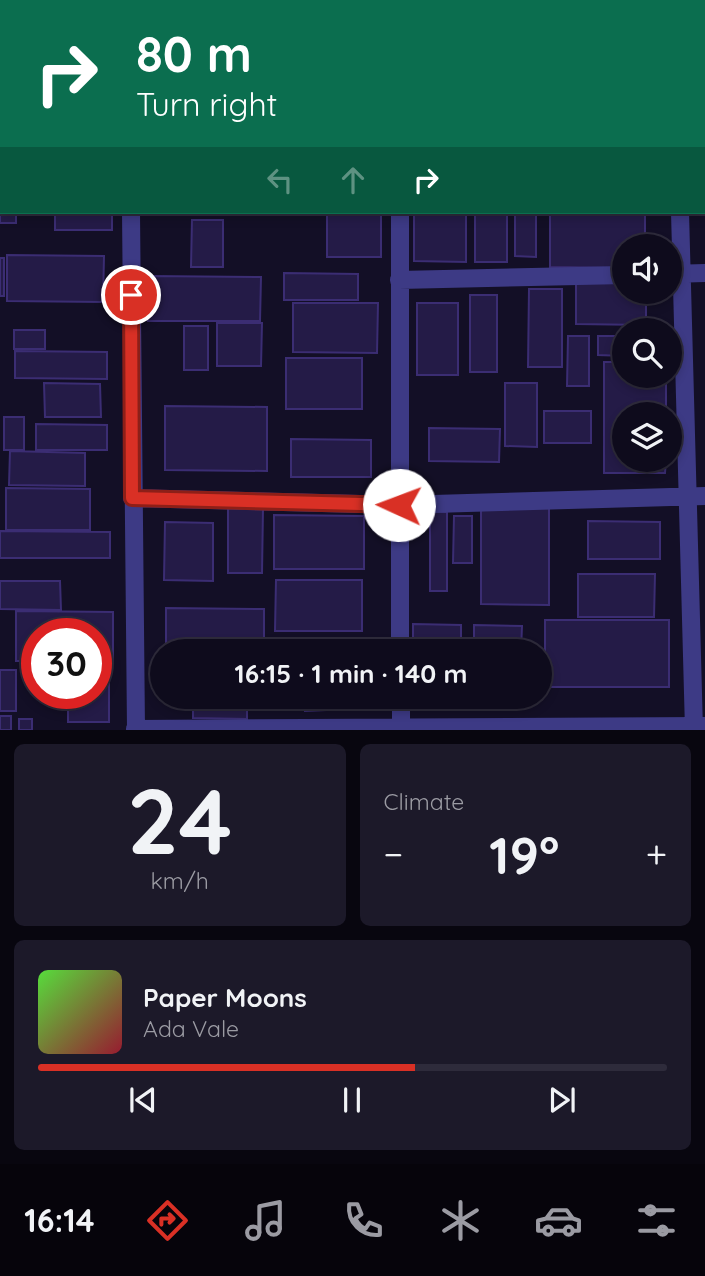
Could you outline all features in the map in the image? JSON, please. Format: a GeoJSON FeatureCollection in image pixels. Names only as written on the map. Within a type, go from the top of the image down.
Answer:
{"type":"FeatureCollection","features":[{"type":"Feature","properties":{"kind":"street"},"geometry":{"type":"LineString","coordinates":[[131,214],[135,730],[698,727],[696,496],[679,304]]}},
{"type":"Feature","properties":{"kind":"street"},"geometry":{"type":"LineString","coordinates":[[400,214],[400,639]]}},
{"type":"Feature","properties":{"kind":"street"},"geometry":{"type":"LineString","coordinates":[[679,234],[680,214]]}},
{"type":"Feature","properties":{"kind":"street"},"geometry":{"type":"LineString","coordinates":[[682,274],[705,273]]}},
{"type":"Feature","properties":{"kind":"street"},"geometry":{"type":"LineString","coordinates":[[399,280],[612,275]]}},
{"type":"Feature","properties":{"kind":"street"},"geometry":{"type":"LineString","coordinates":[[132,498],[399,505],[696,496]]}},
{"type":"Feature","properties":{"kind":"street"},"geometry":{"type":"LineString","coordinates":[[401,709],[401,729]]}},
{"type":"Feature","properties":{"kind":"building"},"geometry":{"type":"Polygon","coordinates":[[[0,214],[16,214],[16,223],[0,223],[0,214]]]}},
{"type":"Feature","properties":{"kind":"building"},"geometry":{"type":"Polygon","coordinates":[[[55,214],[112,214],[112,230],[55,230],[55,214]]]}},
{"type":"Feature","properties":{"kind":"building"},"geometry":{"type":"Polygon","coordinates":[[[193,214],[262,214],[262,215],[193,214]]]}},
{"type":"Feature","properties":{"kind":"building"},"geometry":{"type":"Polygon","coordinates":[[[327,214],[381,214],[381,257],[327,257],[327,214]]]}},
{"type":"Feature","properties":{"kind":"building"},"geometry":{"type":"Polygon","coordinates":[[[414,214],[466,214],[466,262],[414,261],[414,214]]]}},
{"type":"Feature","properties":{"kind":"building"},"geometry":{"type":"Polygon","coordinates":[[[475,214],[507,214],[507,262],[475,262],[475,214]]]}},
{"type":"Feature","properties":{"kind":"building"},"geometry":{"type":"Polygon","coordinates":[[[515,214],[536,214],[536,257],[515,256],[515,214]]]}},
{"type":"Feature","properties":{"kind":"building"},"geometry":{"type":"Polygon","coordinates":[[[550,214],[645,214],[645,234],[612,234],[612,268],[550,267],[550,214]]]}},
{"type":"Feature","properties":{"kind":"building"},"geometry":{"type":"Polygon","coordinates":[[[192,220],[223,220],[223,267],[191,267],[192,220]]]}},
{"type":"Feature","properties":{"kind":"building"},"geometry":{"type":"Polygon","coordinates":[[[7,255],[104,256],[103,302],[7,301],[7,255]]]}},
{"type":"Feature","properties":{"kind":"building"},"geometry":{"type":"Polygon","coordinates":[[[0,258],[4,258],[4,296],[0,296],[0,258]]]}},
{"type":"Feature","properties":{"kind":"building"},"geometry":{"type":"Polygon","coordinates":[[[284,273],[358,274],[358,300],[284,300],[284,273]]]}},
{"type":"Feature","properties":{"kind":"building"},"geometry":{"type":"Polygon","coordinates":[[[149,276],[261,277],[260,321],[148,321],[149,276]]]}},
{"type":"Feature","properties":{"kind":"building"},"geometry":{"type":"Polygon","coordinates":[[[576,283],[612,283],[612,304],[646,304],[646,318],[612,318],[612,325],[576,324],[576,283]]]}},
{"type":"Feature","properties":{"kind":"building"},"geometry":{"type":"Polygon","coordinates":[[[529,289],[562,289],[562,367],[528,367],[529,289]]]}},
{"type":"Feature","properties":{"kind":"building"},"geometry":{"type":"Polygon","coordinates":[[[470,295],[497,295],[497,372],[470,372],[470,295]]]}},
{"type":"Feature","properties":{"kind":"building"},"geometry":{"type":"Polygon","coordinates":[[[293,303],[378,303],[377,353],[293,352],[293,303]]]}},
{"type":"Feature","properties":{"kind":"building"},"geometry":{"type":"Polygon","coordinates":[[[417,303],[458,303],[458,375],[417,375],[417,303]]]}},
{"type":"Feature","properties":{"kind":"building"},"geometry":{"type":"Polygon","coordinates":[[[217,323],[262,323],[261,366],[217,366],[217,323]]]}},
{"type":"Feature","properties":{"kind":"building"},"geometry":{"type":"Polygon","coordinates":[[[184,326],[208,326],[208,370],[184,370],[184,326]]]}},
{"type":"Feature","properties":{"kind":"building"},"geometry":{"type":"Polygon","coordinates":[[[14,330],[45,330],[45,349],[14,349],[14,330]]]}},
{"type":"Feature","properties":{"kind":"building"},"geometry":{"type":"Polygon","coordinates":[[[568,336],[589,336],[589,386],[567,386],[568,336]]]}},
{"type":"Feature","properties":{"kind":"building"},"geometry":{"type":"Polygon","coordinates":[[[598,336],[612,336],[612,356],[598,355],[598,336]]]}},
{"type":"Feature","properties":{"kind":"building"},"geometry":{"type":"Polygon","coordinates":[[[15,351],[107,352],[107,379],[15,378],[15,351]]]}},
{"type":"Feature","properties":{"kind":"building"},"geometry":{"type":"Polygon","coordinates":[[[286,358],[362,358],[362,409],[286,409],[286,358]]]}},
{"type":"Feature","properties":{"kind":"building"},"geometry":{"type":"Polygon","coordinates":[[[604,362],[612,362],[612,388],[666,388],[666,402],[612,402],[612,472],[665,472],[604,473],[604,362]]]}},
{"type":"Feature","properties":{"kind":"building"},"geometry":{"type":"Polygon","coordinates":[[[44,383],[100,384],[101,417],[45,417],[44,383]]]}},
{"type":"Feature","properties":{"kind":"building"},"geometry":{"type":"Polygon","coordinates":[[[505,383],[537,383],[537,447],[505,446],[505,383]]]}},
{"type":"Feature","properties":{"kind":"building"},"geometry":{"type":"Polygon","coordinates":[[[165,406],[267,407],[267,471],[165,470],[165,406]]]}},
{"type":"Feature","properties":{"kind":"building"},"geometry":{"type":"Polygon","coordinates":[[[544,411],[591,411],[591,443],[544,443],[544,411]]]}},
{"type":"Feature","properties":{"kind":"building"},"geometry":{"type":"Polygon","coordinates":[[[4,417],[24,417],[24,450],[4,450],[4,417]]]}},
{"type":"Feature","properties":{"kind":"building"},"geometry":{"type":"Polygon","coordinates":[[[36,424],[107,425],[107,450],[36,450],[36,424]]]}},
{"type":"Feature","properties":{"kind":"building"},"geometry":{"type":"Polygon","coordinates":[[[429,428],[500,429],[499,462],[429,461],[429,428]]]}},
{"type":"Feature","properties":{"kind":"building"},"geometry":{"type":"Polygon","coordinates":[[[291,439],[371,440],[371,477],[291,477],[291,439]]]}},
{"type":"Feature","properties":{"kind":"building"},"geometry":{"type":"Polygon","coordinates":[[[10,451],[85,453],[85,486],[9,485],[10,451]]]}},
{"type":"Feature","properties":{"kind":"building"},"geometry":{"type":"Polygon","coordinates":[[[6,488],[90,489],[90,530],[6,530],[6,488]]]}},
{"type":"Feature","properties":{"kind":"building"},"geometry":{"type":"Polygon","coordinates":[[[481,507],[549,508],[549,605],[481,604],[481,507]]]}},
{"type":"Feature","properties":{"kind":"building"},"geometry":{"type":"Polygon","coordinates":[[[228,508],[263,508],[262,573],[228,573],[228,508]]]}},
{"type":"Feature","properties":{"kind":"building"},"geometry":{"type":"Polygon","coordinates":[[[430,511],[447,512],[447,591],[430,591],[430,511]]]}},
{"type":"Feature","properties":{"kind":"building"},"geometry":{"type":"Polygon","coordinates":[[[274,515],[364,516],[364,569],[274,569],[274,515]]]}},
{"type":"Feature","properties":{"kind":"building"},"geometry":{"type":"Polygon","coordinates":[[[454,516],[472,516],[472,563],[453,563],[454,516]]]}},
{"type":"Feature","properties":{"kind":"building"},"geometry":{"type":"Polygon","coordinates":[[[588,521],[660,522],[660,559],[588,559],[588,521]]]}},
{"type":"Feature","properties":{"kind":"building"},"geometry":{"type":"Polygon","coordinates":[[[165,522],[213,523],[213,581],[164,580],[165,522]]]}},
{"type":"Feature","properties":{"kind":"building"},"geometry":{"type":"Polygon","coordinates":[[[0,531],[110,532],[110,558],[0,558],[0,531]]]}},
{"type":"Feature","properties":{"kind":"building"},"geometry":{"type":"Polygon","coordinates":[[[578,574],[655,574],[654,617],[578,617],[578,574]]]}},
{"type":"Feature","properties":{"kind":"building"},"geometry":{"type":"Polygon","coordinates":[[[276,580],[362,580],[362,631],[275,631],[276,580]]]}},
{"type":"Feature","properties":{"kind":"building"},"geometry":{"type":"Polygon","coordinates":[[[0,581],[60,581],[61,610],[0,609],[0,581]]]}},
{"type":"Feature","properties":{"kind":"building"},"geometry":{"type":"Polygon","coordinates":[[[166,608],[264,609],[264,639],[166,639],[166,608]]]}},
{"type":"Feature","properties":{"kind":"building"},"geometry":{"type":"Polygon","coordinates":[[[16,611],[113,612],[113,662],[112,618],[21,618],[21,661],[16,661],[16,611]]]}},
{"type":"Feature","properties":{"kind":"building"},"geometry":{"type":"Polygon","coordinates":[[[545,620],[669,620],[669,687],[552,687],[552,639],[545,639],[545,620]]]}},
{"type":"Feature","properties":{"kind":"building"},"geometry":{"type":"Polygon","coordinates":[[[413,624],[461,625],[461,639],[413,639],[413,624]]]}},
{"type":"Feature","properties":{"kind":"building"},"geometry":{"type":"Polygon","coordinates":[[[474,625],[522,626],[521,639],[474,639],[474,625]]]}},
{"type":"Feature","properties":{"kind":"building"},"geometry":{"type":"Polygon","coordinates":[[[0,670],[16,670],[16,711],[0,711],[0,670]]]}},
{"type":"Feature","properties":{"kind":"building"},"geometry":{"type":"Polygon","coordinates":[[[68,709],[109,709],[109,722],[68,722],[68,709]]]}},
{"type":"Feature","properties":{"kind":"building"},"geometry":{"type":"Polygon","coordinates":[[[193,709],[247,709],[247,719],[193,718],[193,709]]]}},
{"type":"Feature","properties":{"kind":"building"},"geometry":{"type":"Polygon","coordinates":[[[305,709],[326,709],[326,710],[305,709]]]}},
{"type":"Feature","properties":{"kind":"building"},"geometry":{"type":"Polygon","coordinates":[[[0,716],[11,716],[11,730],[0,730],[0,716]]]}},
{"type":"Feature","properties":{"kind":"building"},"geometry":{"type":"Polygon","coordinates":[[[19,719],[32,719],[32,730],[19,730],[19,719]]]}},
{"type":"Feature","properties":{"kind":"route"},"geometry":{"type":"LineString","coordinates":[[131,295],[132,498],[399,505]]}}]}
